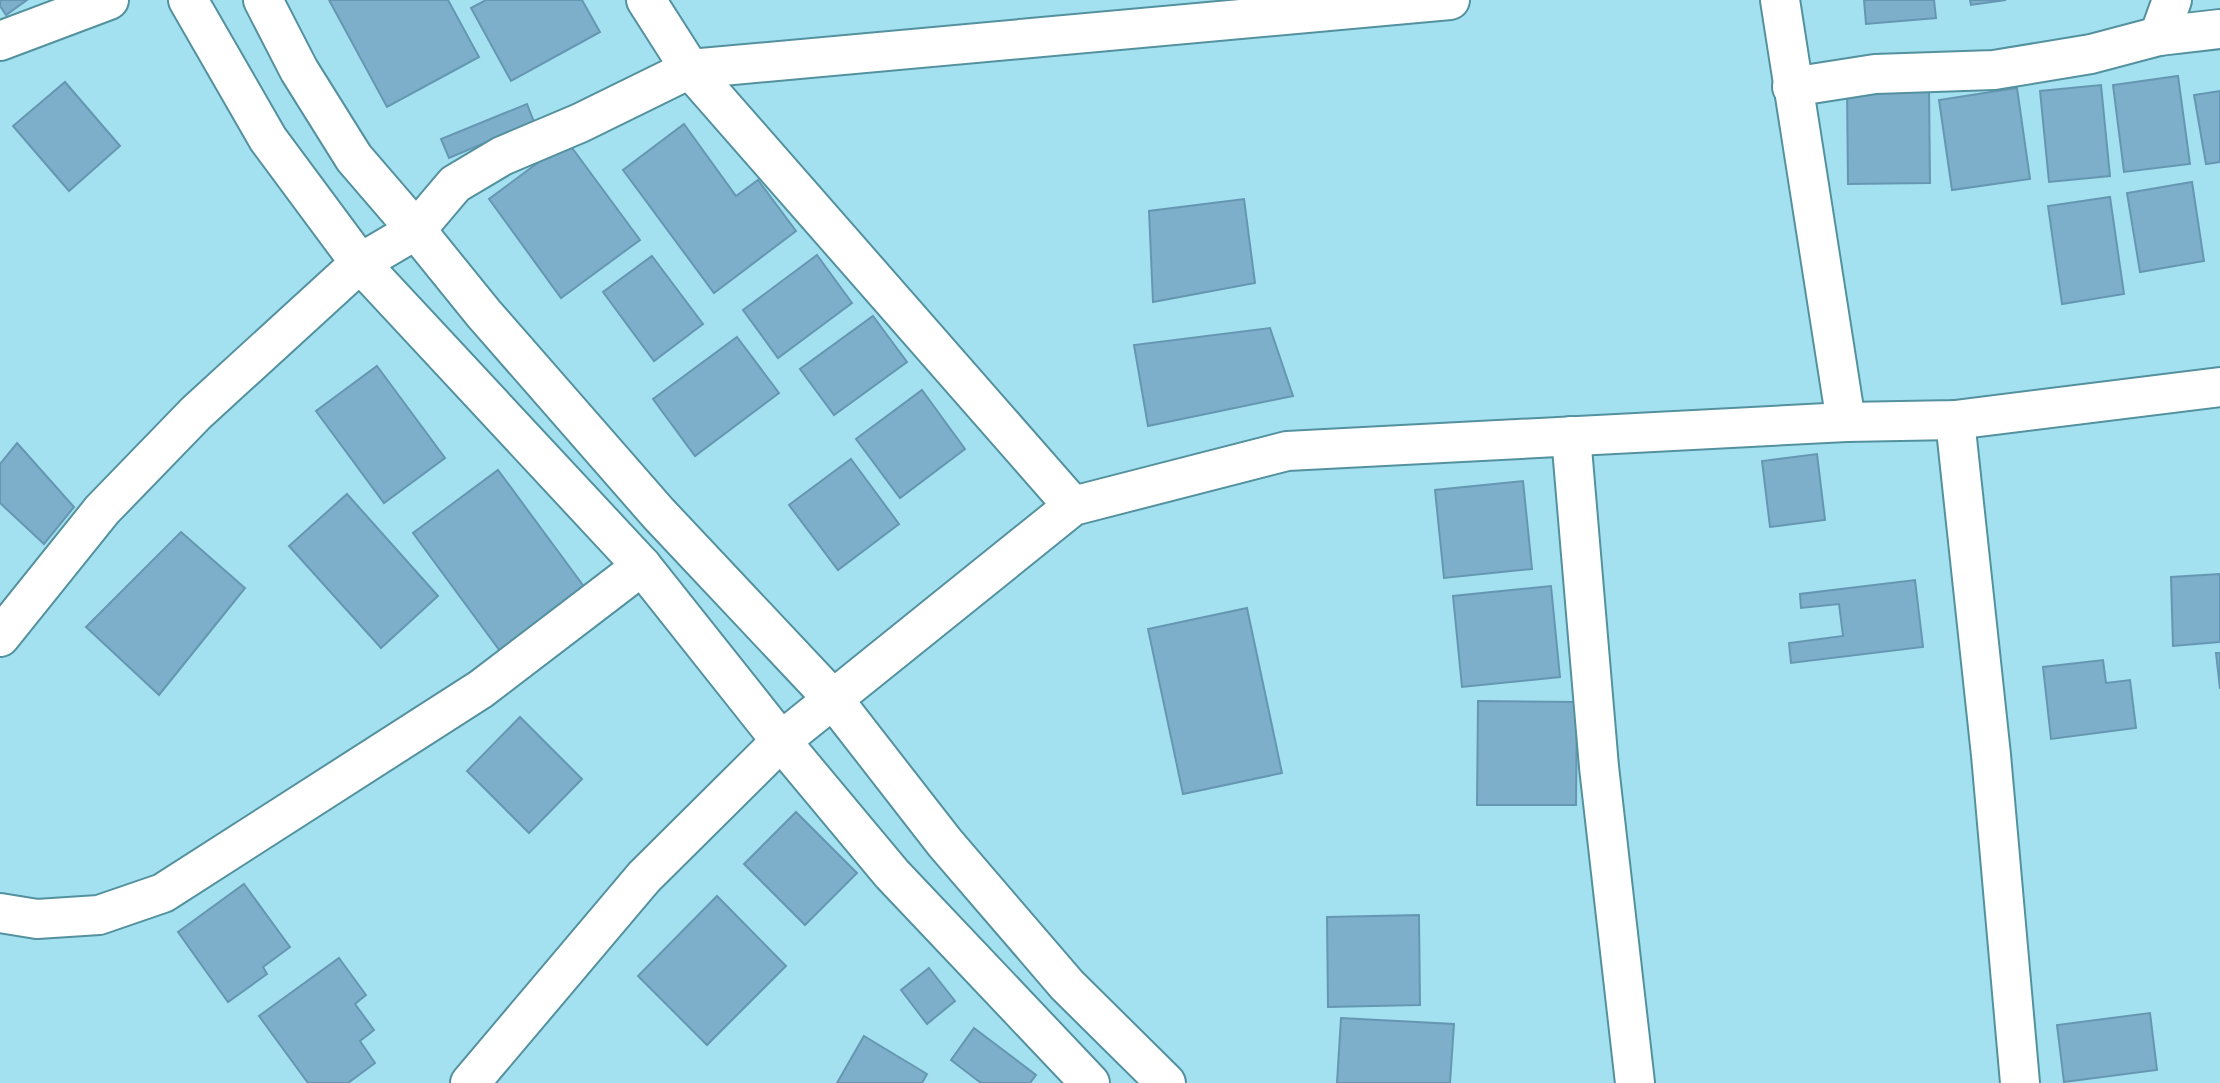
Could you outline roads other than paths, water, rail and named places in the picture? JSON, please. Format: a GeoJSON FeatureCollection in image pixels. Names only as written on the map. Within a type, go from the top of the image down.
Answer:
{"type":"FeatureCollection","features":[{"type":"Feature","properties":{"kind":"street"},"geometry":{"type":"LineString","coordinates":[[0,41],[109,0]]}},
{"type":"Feature","properties":{"kind":"street"},"geometry":{"type":"LineString","coordinates":[[188,0],[268,139],[360,263],[642,566],[781,741],[892,874],[1090,1083]]}},
{"type":"Feature","properties":{"kind":"street"},"geometry":{"type":"LineString","coordinates":[[263,0],[299,70],[354,158],[484,314],[658,513],[833,699],[945,843],[1067,985],[1166,1083]]}},
{"type":"Feature","properties":{"kind":"street"},"geometry":{"type":"LineString","coordinates":[[646,0],[690,69],[1073,506]]}},
{"type":"Feature","properties":{"kind":"street"},"geometry":{"type":"LineString","coordinates":[[0,637],[102,510],[196,413],[360,263],[416,230],[454,184],[502,156],[580,123],[690,69],[1450,0]]}},
{"type":"Feature","properties":{"kind":"street"},"geometry":{"type":"LineString","coordinates":[[1780,0],[1846,422]]}},
{"type":"Feature","properties":{"kind":"street"},"geometry":{"type":"LineString","coordinates":[[1792,87],[1875,74],[1994,70],[2091,54],[2157,18],[2172,0]]}},
{"type":"Feature","properties":{"kind":"street"},"geometry":{"type":"LineString","coordinates":[[2157,18],[2220,29]]}},
{"type":"Feature","properties":{"kind":"street"},"geometry":{"type":"LineString","coordinates":[[470,1083],[645,877],[781,741],[1073,506],[1287,451],[1846,422],[1955,420],[2220,387]]}},
{"type":"Feature","properties":{"kind":"street"},"geometry":{"type":"LineString","coordinates":[[1955,420],[1991,755],[2020,1083]]}},
{"type":"Feature","properties":{"kind":"street"},"geometry":{"type":"LineString","coordinates":[[1571,436],[1599,767],[1635,1083]]}},
{"type":"Feature","properties":{"kind":"street"},"geometry":{"type":"LineString","coordinates":[[0,913],[37,919],[99,915],[163,893],[481,689],[642,566]]}}]}
